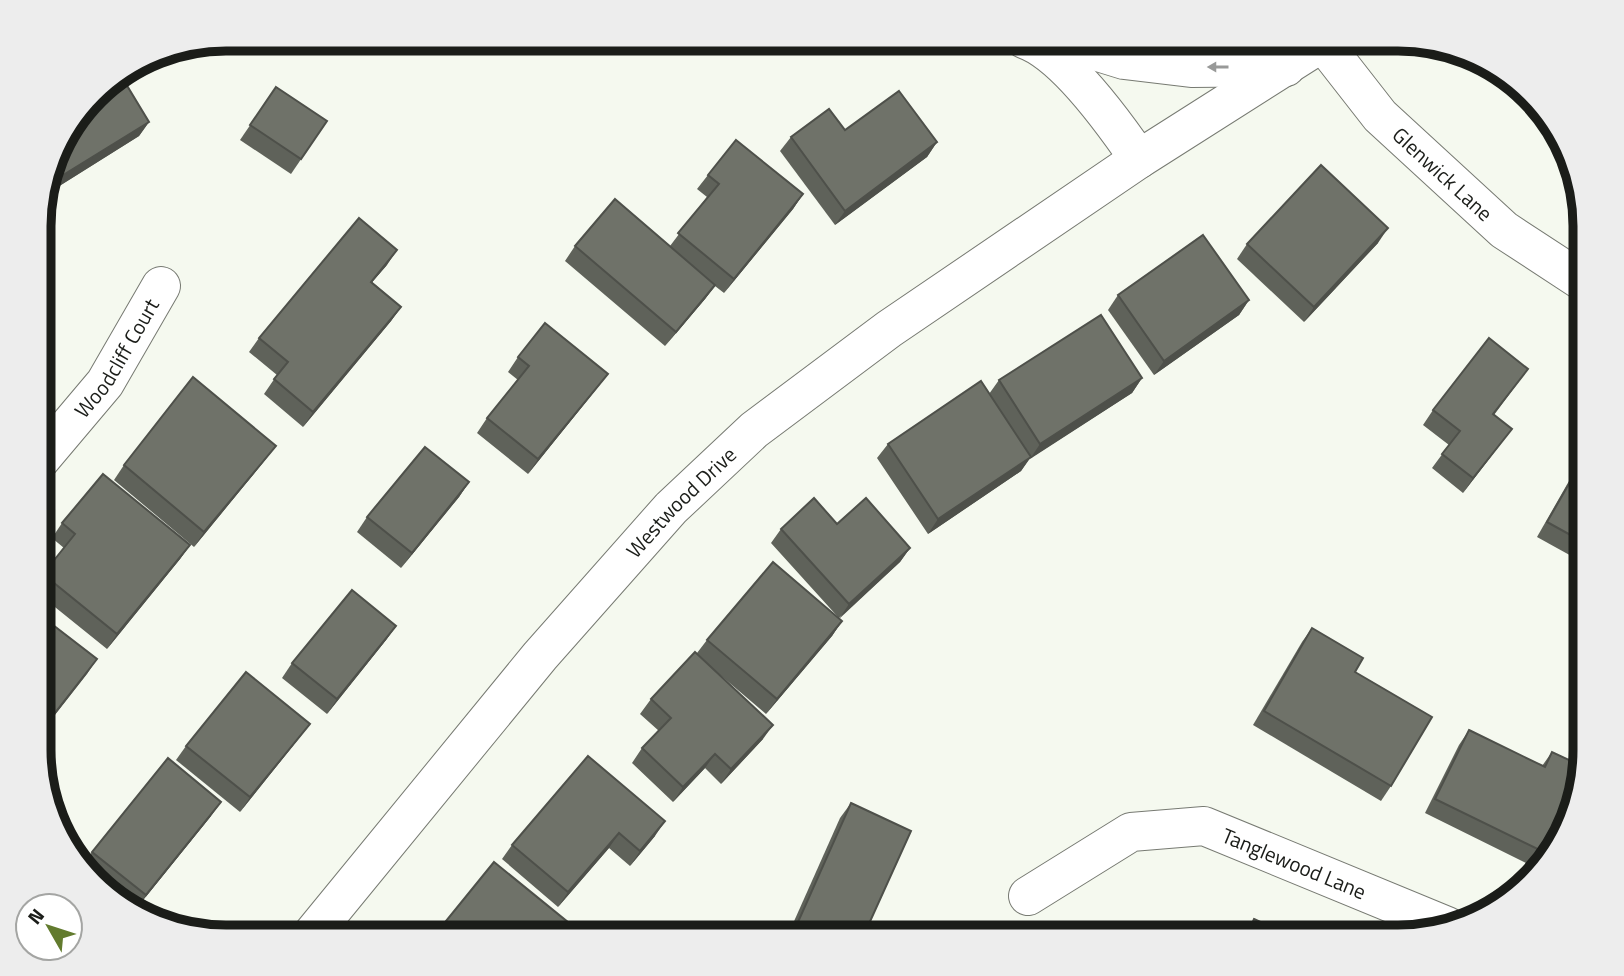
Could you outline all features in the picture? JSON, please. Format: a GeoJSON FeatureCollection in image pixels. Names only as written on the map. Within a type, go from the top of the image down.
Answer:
{"type":"FeatureCollection","features":[{"type":"Feature","properties":{"kind":"street"},"geometry":{"type":"LineString","coordinates":[[1041,51],[1101,103],[1139,159]]}},
{"type":"Feature","properties":{"kind":"street"},"geometry":{"type":"LineString","coordinates":[[1095,51],[1124,60],[1191,68],[1286,67]]}},
{"type":"Feature","properties":{"kind":"street","name":"Westwood Drive"},"geometry":{"type":"LineString","coordinates":[[320,925],[540,656],[671,508],[754,430],[889,329],[1139,159],[1310,51]]}},
{"type":"Feature","properties":{"kind":"street","name":"Glenwick Lane"},"geometry":{"type":"LineString","coordinates":[[1332,51],[1380,116],[1504,230],[1573,275]]}},
{"type":"Feature","properties":{"kind":"street","name":"Woodcliff Court"},"geometry":{"type":"LineString","coordinates":[[51,447],[105,383],[162,286]]}},
{"type":"Feature","properties":{"kind":"street","name":"Tanglewood Lane"},"geometry":{"type":"LineString","coordinates":[[1028,896],[1131,832],[1204,826],[1435,921]]}},
{"type":"Feature","properties":{"kind":"building"},"geometry":{"type":"Polygon","coordinates":[[[125,82],[149,122],[57,179],[80,128],[94,110],[125,82]]]}},
{"type":"Feature","properties":{"kind":"building"},"geometry":{"type":"Polygon","coordinates":[[[276,87],[327,121],[301,159],[250,125],[276,87]]]}},
{"type":"Feature","properties":{"kind":"building"},"geometry":{"type":"Polygon","coordinates":[[[899,91],[937,142],[845,211],[791,137],[829,109],[845,130],[899,91]]]}},
{"type":"Feature","properties":{"kind":"building"},"geometry":{"type":"Polygon","coordinates":[[[736,140],[803,194],[734,279],[678,233],[719,184],[708,175],[736,140]]]}},
{"type":"Feature","properties":{"kind":"building"},"geometry":{"type":"Polygon","coordinates":[[[1321,165],[1388,228],[1314,307],[1247,244],[1321,165]]]}},
{"type":"Feature","properties":{"kind":"building"},"geometry":{"type":"Polygon","coordinates":[[[615,199],[715,285],[676,332],[575,246],[615,199]]]}},
{"type":"Feature","properties":{"kind":"building"},"geometry":{"type":"Polygon","coordinates":[[[359,218],[397,250],[371,282],[401,307],[313,412],[274,379],[288,362],[259,338],[359,218]]]}},
{"type":"Feature","properties":{"kind":"building"},"geometry":{"type":"Polygon","coordinates":[[[1203,235],[1249,300],[1164,361],[1118,295],[1203,235]]]}},
{"type":"Feature","properties":{"kind":"building"},"geometry":{"type":"Polygon","coordinates":[[[1101,315],[1142,378],[1040,444],[999,380],[1101,315]]]}},
{"type":"Feature","properties":{"kind":"building"},"geometry":{"type":"Polygon","coordinates":[[[545,323],[608,374],[538,459],[487,418],[529,366],[518,357],[545,323]]]}},
{"type":"Feature","properties":{"kind":"building"},"geometry":{"type":"Polygon","coordinates":[[[1489,338],[1528,369],[1493,414],[1512,429],[1473,478],[1442,454],[1460,431],[1433,410],[1489,338]]]}},
{"type":"Feature","properties":{"kind":"building"},"geometry":{"type":"Polygon","coordinates":[[[193,377],[276,446],[204,532],[124,465],[193,377]]]}},
{"type":"Feature","properties":{"kind":"building"},"geometry":{"type":"Polygon","coordinates":[[[981,381],[1031,457],[938,519],[888,444],[981,381]]]}},
{"type":"Feature","properties":{"kind":"building"},"geometry":{"type":"Polygon","coordinates":[[[425,447],[469,482],[412,553],[367,517],[425,447]]]}},
{"type":"Feature","properties":{"kind":"building"},"geometry":{"type":"Polygon","coordinates":[[[103,474],[190,545],[117,634],[51,580],[51,564],[75,534],[62,523],[103,474]]]}},
{"type":"Feature","properties":{"kind":"building"},"geometry":{"type":"Polygon","coordinates":[[[1573,477],[1573,536],[1547,522],[1573,477]]]}},
{"type":"Feature","properties":{"kind":"building"},"geometry":{"type":"Polygon","coordinates":[[[814,498],[837,524],[866,498],[910,548],[849,604],[781,529],[814,498]]]}},
{"type":"Feature","properties":{"kind":"building"},"geometry":{"type":"Polygon","coordinates":[[[773,562],[842,621],[777,699],[707,640],[773,562]]]}},
{"type":"Feature","properties":{"kind":"building"},"geometry":{"type":"Polygon","coordinates":[[[352,590],[396,626],[337,699],[292,663],[352,590]]]}},
{"type":"Feature","properties":{"kind":"building"},"geometry":{"type":"Polygon","coordinates":[[[51,623],[97,659],[51,718],[51,623]]]}},
{"type":"Feature","properties":{"kind":"building"},"geometry":{"type":"Polygon","coordinates":[[[1312,628],[1363,658],[1355,672],[1432,717],[1391,786],[1264,711],[1312,628]]]}},
{"type":"Feature","properties":{"kind":"building"},"geometry":{"type":"Polygon","coordinates":[[[695,652],[773,725],[731,769],[715,754],[683,787],[642,748],[671,718],[651,699],[695,652]]]}},
{"type":"Feature","properties":{"kind":"building"},"geometry":{"type":"Polygon","coordinates":[[[246,672],[310,724],[250,797],[186,746],[246,672]]]}},
{"type":"Feature","properties":{"kind":"building"},"geometry":{"type":"Polygon","coordinates":[[[1469,730],[1545,767],[1552,752],[1573,762],[1560,817],[1541,851],[1435,799],[1469,730]]]}},
{"type":"Feature","properties":{"kind":"building"},"geometry":{"type":"Polygon","coordinates":[[[588,756],[665,821],[640,851],[619,833],[568,892],[512,845],[588,756]]]}},
{"type":"Feature","properties":{"kind":"building"},"geometry":{"type":"Polygon","coordinates":[[[168,758],[221,802],[146,895],[92,852],[168,758]]]}},
{"type":"Feature","properties":{"kind":"building"},"geometry":{"type":"Polygon","coordinates":[[[851,803],[911,831],[868,925],[805,925],[798,922],[851,803]]]}},
{"type":"Feature","properties":{"kind":"building"},"geometry":{"type":"Polygon","coordinates":[[[494,862],[569,923],[567,925],[443,925],[494,862]]]}},
{"type":"Feature","properties":{"kind":"building"},"geometry":{"type":"Polygon","coordinates":[[[1254,919],[1267,925],[1251,925],[1254,919]]]}}]}
